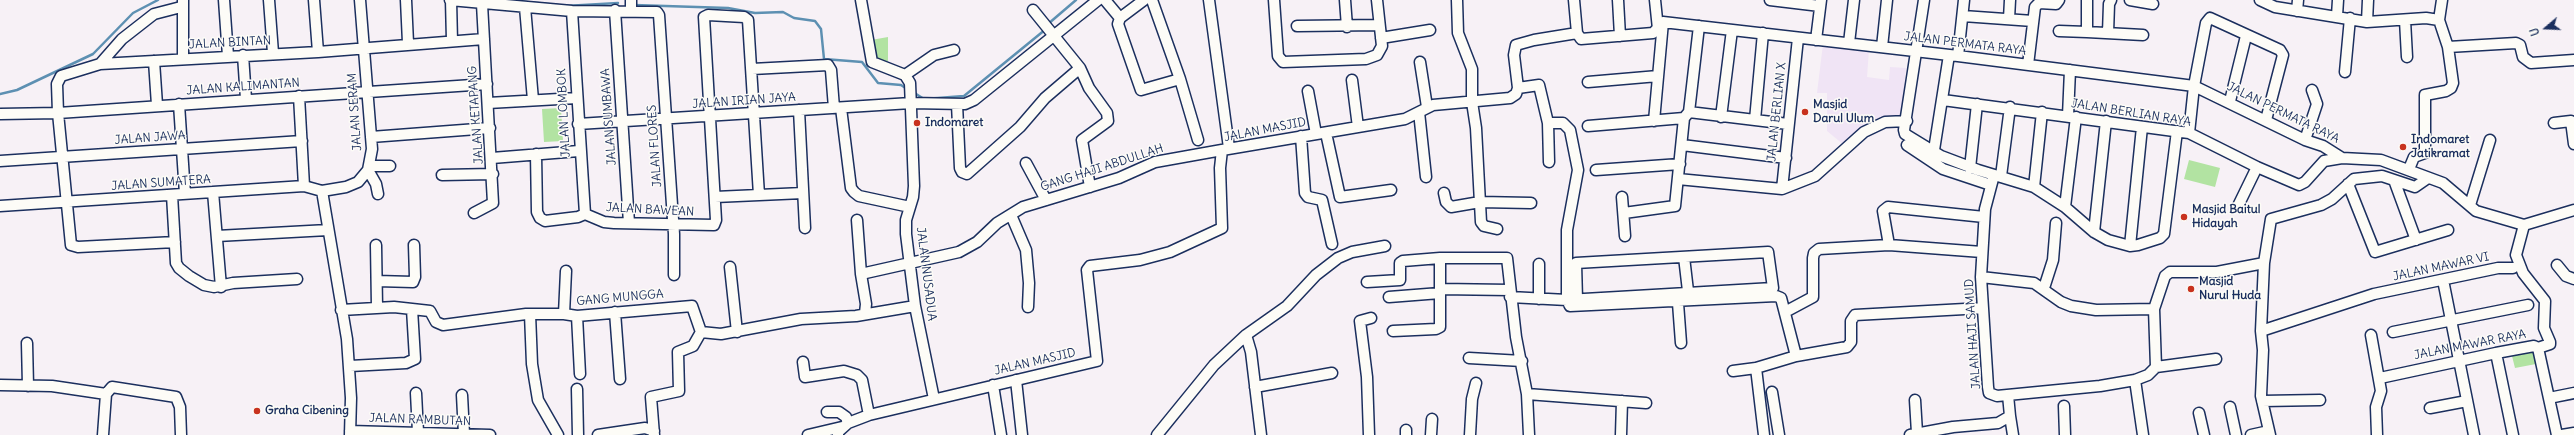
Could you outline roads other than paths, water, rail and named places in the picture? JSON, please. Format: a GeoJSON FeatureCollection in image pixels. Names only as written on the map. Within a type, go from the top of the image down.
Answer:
{"type":"FeatureCollection","features":[{"type":"Feature","properties":{"kind":"street"},"geometry":{"type":"LineString","coordinates":[[224,0],[228,56]]}},
{"type":"Feature","properties":{"kind":"street"},"geometry":{"type":"LineString","coordinates":[[269,0],[272,53]]}},
{"type":"Feature","properties":{"kind":"street"},"geometry":{"type":"LineString","coordinates":[[314,0],[318,52]]}},
{"type":"Feature","properties":{"kind":"street","name":"JALAN SERAM"},"geometry":{"type":"LineString","coordinates":[[360,0],[372,137],[368,168]]}},
{"type":"Feature","properties":{"kind":"street"},"geometry":{"type":"LineString","coordinates":[[406,0],[408,43]]}},
{"type":"Feature","properties":{"kind":"street"},"geometry":{"type":"LineString","coordinates":[[452,41],[451,0],[482,4],[572,10],[614,10],[631,5]]}},
{"type":"Feature","properties":{"kind":"street"},"geometry":{"type":"LineString","coordinates":[[861,0],[872,62],[905,75]]}},
{"type":"Feature","properties":{"kind":"street","name":"JALAN IRIAN JAYA"},"geometry":{"type":"LineString","coordinates":[[578,124],[840,108],[911,95],[957,104],[965,104],[974,100],[1050,30],[1098,0]]}},
{"type":"Feature","properties":{"kind":"street"},"geometry":{"type":"LineString","coordinates":[[1106,0],[1120,18]]}},
{"type":"Feature","properties":{"kind":"street"},"geometry":{"type":"LineString","coordinates":[[1144,0],[1120,18],[1118,24],[1141,90],[1180,79]]}},
{"type":"Feature","properties":{"kind":"street"},"geometry":{"type":"LineString","coordinates":[[1152,0],[1180,79],[1198,140]]}},
{"type":"Feature","properties":{"kind":"street"},"geometry":{"type":"LineString","coordinates":[[1208,0],[1226,149]]}},
{"type":"Feature","properties":{"kind":"street"},"geometry":{"type":"LineString","coordinates":[[1274,0],[1278,56],[1283,62],[1370,58],[1380,52],[1381,38],[1377,0]]}},
{"type":"Feature","properties":{"kind":"street"},"geometry":{"type":"LineString","coordinates":[[1345,0],[1347,26]]}},
{"type":"Feature","properties":{"kind":"street"},"geometry":{"type":"LineString","coordinates":[[1457,0],[1458,33],[1472,69],[1472,102],[1476,128],[1482,224],[1497,229]]}},
{"type":"Feature","properties":{"kind":"street"},"geometry":{"type":"LineString","coordinates":[[1549,162],[1548,123],[1540,86],[1536,84],[1518,88],[1514,55],[1516,45],[1576,33],[1574,0]]}},
{"type":"Feature","properties":{"kind":"street"},"geometry":{"type":"LineString","coordinates":[[1618,0],[1620,36]]}},
{"type":"Feature","properties":{"kind":"street"},"geometry":{"type":"LineString","coordinates":[[1654,122],[1660,26],[1655,0]]}},
{"type":"Feature","properties":{"kind":"street"},"geometry":{"type":"LineString","coordinates":[[1770,0],[1821,3],[1816,40]]}},
{"type":"Feature","properties":{"kind":"street"},"geometry":{"type":"LineString","coordinates":[[1849,43],[1854,0]]}},
{"type":"Feature","properties":{"kind":"street"},"geometry":{"type":"LineString","coordinates":[[1882,47],[1887,0]]}},
{"type":"Feature","properties":{"kind":"street"},"geometry":{"type":"LineString","coordinates":[[1924,0],[1905,134],[1938,153],[1995,179]]}},
{"type":"Feature","properties":{"kind":"street"},"geometry":{"type":"LineString","coordinates":[[1954,174],[1939,160],[1938,153],[1943,100],[1963,16],[1964,0]]}},
{"type":"Feature","properties":{"kind":"street"},"geometry":{"type":"LineString","coordinates":[[2009,19],[2010,0]]}},
{"type":"Feature","properties":{"kind":"street"},"geometry":{"type":"LineString","coordinates":[[2028,65],[2033,21],[2037,4],[2056,4],[2059,0]]}},
{"type":"Feature","properties":{"kind":"street"},"geometry":{"type":"LineString","coordinates":[[2087,0],[2087,32]]}},
{"type":"Feature","properties":{"kind":"street"},"geometry":{"type":"LineString","coordinates":[[2108,34],[2109,4],[2111,0]]}},
{"type":"Feature","properties":{"kind":"street"},"geometry":{"type":"LineString","coordinates":[[2130,0],[2153,4]]}},
{"type":"Feature","properties":{"kind":"street"},"geometry":{"type":"LineString","coordinates":[[2260,0],[2275,7],[2350,18],[2367,22],[2435,18],[2439,20]]}},
{"type":"Feature","properties":{"kind":"street"},"geometry":{"type":"LineString","coordinates":[[2297,11],[2298,0]]}},
{"type":"Feature","properties":{"kind":"street"},"geometry":{"type":"LineString","coordinates":[[2337,16],[2338,0]]}},
{"type":"Feature","properties":{"kind":"street"},"geometry":{"type":"LineString","coordinates":[[2367,22],[2368,0]]}},
{"type":"Feature","properties":{"kind":"street"},"geometry":{"type":"LineString","coordinates":[[2409,169],[2414,157],[2424,153],[2425,150],[2425,95],[2451,88],[2452,67],[2448,47],[2439,20],[2442,0]]}},
{"type":"Feature","properties":{"kind":"street"},"geometry":{"type":"LineString","coordinates":[[100,64],[122,39],[154,14],[182,3],[183,58]]}},
{"type":"Feature","properties":{"kind":"street","name":"JALAN KETAPANG"},"geometry":{"type":"LineString","coordinates":[[474,213],[493,203],[493,174],[482,4]]}},
{"type":"Feature","properties":{"kind":"street","name":"JALAN FLORES"},"geometry":{"type":"LineString","coordinates":[[631,5],[654,11],[659,15],[674,225],[674,275]]}},
{"type":"Feature","properties":{"kind":"street"},"geometry":{"type":"LineString","coordinates":[[525,7],[533,100]]}},
{"type":"Feature","properties":{"kind":"street","name":"JALAN LOMBOK"},"geometry":{"type":"LineString","coordinates":[[572,10],[579,151],[585,214]]}},
{"type":"Feature","properties":{"kind":"street","name":"JALAN SUMBAWA"},"geometry":{"type":"LineString","coordinates":[[614,10],[629,223]]}},
{"type":"Feature","properties":{"kind":"street"},"geometry":{"type":"LineString","coordinates":[[1033,10],[1080,68],[1089,88],[1109,118],[1082,140],[1090,187]]}},
{"type":"Feature","properties":{"kind":"street"},"geometry":{"type":"LineString","coordinates":[[759,195],[748,20],[744,17],[708,15],[704,18],[715,197],[759,195],[803,193]]}},
{"type":"Feature","properties":{"kind":"street"},"geometry":{"type":"LineString","coordinates":[[1963,16],[2033,21]]}},
{"type":"Feature","properties":{"kind":"street"},"geometry":{"type":"LineString","coordinates":[[2189,133],[2194,86],[2206,23],[2210,18],[2246,36],[2280,50],[2283,60],[2266,120]]}},
{"type":"Feature","properties":{"kind":"street"},"geometry":{"type":"LineString","coordinates":[[2345,72],[2350,18]]}},
{"type":"Feature","properties":{"kind":"street"},"geometry":{"type":"LineString","coordinates":[[2404,20],[2407,57]]}},
{"type":"Feature","properties":{"kind":"street"},"geometry":{"type":"LineString","coordinates":[[1297,26],[1379,25]]}},
{"type":"Feature","properties":{"kind":"street","name":"JALAN PERMATA RAYA"},"geometry":{"type":"LineString","coordinates":[[1576,33],[1581,39],[1653,33],[1660,26],[1699,26],[1953,55],[2194,86],[2230,101],[2305,140],[2323,146],[2342,158]]}},
{"type":"Feature","properties":{"kind":"street"},"geometry":{"type":"LineString","coordinates":[[1624,213],[1675,206],[1699,26]]}},
{"type":"Feature","properties":{"kind":"street"},"geometry":{"type":"LineString","coordinates":[[1381,38],[1430,30]]}},
{"type":"Feature","properties":{"kind":"street"},"geometry":{"type":"LineString","coordinates":[[1721,117],[1732,30]]}},
{"type":"Feature","properties":{"kind":"street"},"geometry":{"type":"LineString","coordinates":[[2059,31],[2143,35]]}},
{"type":"Feature","properties":{"kind":"street"},"geometry":{"type":"LineString","coordinates":[[1755,120],[1763,34]]}},
{"type":"Feature","properties":{"kind":"street"},"geometry":{"type":"LineString","coordinates":[[2230,101],[2246,36]]}},
{"type":"Feature","properties":{"kind":"street","name":"JALAN BERLIAN X"},"geometry":{"type":"LineString","coordinates":[[1782,189],[1798,38]]}},
{"type":"Feature","properties":{"kind":"street","name":"JALAN BINTAN"},"geometry":{"type":"LineString","coordinates":[[175,242],[73,247],[69,240],[58,113],[57,84],[61,76],[100,64],[272,53],[318,52],[408,43],[484,39]]}},
{"type":"Feature","properties":{"kind":"street"},"geometry":{"type":"LineString","coordinates":[[2448,47],[2516,43],[2520,45],[2524,57],[2531,63],[2574,60]]}},
{"type":"Feature","properties":{"kind":"street"},"geometry":{"type":"LineString","coordinates":[[905,75],[934,55],[954,50]]}},
{"type":"Feature","properties":{"kind":"street"},"geometry":{"type":"LineString","coordinates":[[243,55],[246,99]]}},
{"type":"Feature","properties":{"kind":"street"},"geometry":{"type":"LineString","coordinates":[[154,61],[157,105]]}},
{"type":"Feature","properties":{"kind":"street"},"geometry":{"type":"LineString","coordinates":[[1420,62],[1426,177]]}},
{"type":"Feature","properties":{"kind":"street"},"geometry":{"type":"LineString","coordinates":[[752,68],[826,64],[831,70],[843,121],[851,188],[859,196],[910,207]]}},
{"type":"Feature","properties":{"kind":"street"},"geometry":{"type":"LineString","coordinates":[[957,104],[960,168],[962,172],[968,174],[1020,127],[1045,98],[1080,68]]}},
{"type":"Feature","properties":{"kind":"street"},"geometry":{"type":"LineString","coordinates":[[2065,207],[2072,117],[2070,70]]}},
{"type":"Feature","properties":{"kind":"street"},"geometry":{"type":"LineString","coordinates":[[905,75],[911,95]]}},
{"type":"Feature","properties":{"kind":"street"},"geometry":{"type":"LineString","coordinates":[[1588,82],[1658,76]]}},
{"type":"Feature","properties":{"kind":"street"},"geometry":{"type":"LineString","coordinates":[[1352,80],[1358,127]]}},
{"type":"Feature","properties":{"kind":"street","name":"JALAN KALIMANTAN"},"geometry":{"type":"LineString","coordinates":[[0,114],[58,113],[157,105],[487,84]]}},
{"type":"Feature","properties":{"kind":"street","name":"JALAN MASJID"},"geometry":{"type":"LineString","coordinates":[[808,435],[843,428],[869,415],[1097,361],[1087,270],[1090,266],[1140,260],[1170,252],[1222,228],[1220,168],[1226,149],[1409,118],[1433,105],[1510,98],[1516,94],[1518,88]]}},
{"type":"Feature","properties":{"kind":"street"},"geometry":{"type":"LineString","coordinates":[[2305,140],[2317,104],[2312,90]]}},
{"type":"Feature","properties":{"kind":"street"},"geometry":{"type":"LineString","coordinates":[[1308,91],[1340,197],[1391,190]]}},
{"type":"Feature","properties":{"kind":"street","name":"JALAN NUSADUA"},"geometry":{"type":"LineString","coordinates":[[911,95],[914,186],[906,220],[906,234],[915,306],[934,399]]}},
{"type":"Feature","properties":{"kind":"street"},"geometry":{"type":"LineString","coordinates":[[299,96],[304,186]]}},
{"type":"Feature","properties":{"kind":"street"},"geometry":{"type":"LineString","coordinates":[[488,103],[577,98]]}},
{"type":"Feature","properties":{"kind":"street","name":"JALAN BERLIAN RAYA"},"geometry":{"type":"LineString","coordinates":[[1943,100],[2010,107],[2189,133],[2257,167],[2299,185],[2305,182],[2324,160],[2342,158],[2381,160],[2409,169],[2451,188],[2476,211],[2524,225]]}},
{"type":"Feature","properties":{"kind":"street"},"geometry":{"type":"LineString","coordinates":[[179,104],[185,194]]}},
{"type":"Feature","properties":{"kind":"street"},"geometry":{"type":"LineString","coordinates":[[1970,168],[1977,104]]}},
{"type":"Feature","properties":{"kind":"street","name":"JALAN HAJI SAMUD"},"geometry":{"type":"LineString","coordinates":[[2010,107],[1995,179],[1984,217],[1981,277],[1989,393],[1997,396],[2100,386],[2136,380]]}},
{"type":"Feature","properties":{"kind":"street"},"geometry":{"type":"LineString","coordinates":[[798,110],[805,228]]}},
{"type":"Feature","properties":{"kind":"street"},"geometry":{"type":"LineString","coordinates":[[2034,187],[2042,112]]}},
{"type":"Feature","properties":{"kind":"street"},"geometry":{"type":"LineString","coordinates":[[1588,126],[1654,122],[1686,115],[1788,124]]}},
{"type":"Feature","properties":{"kind":"street"},"geometry":{"type":"LineString","coordinates":[[1678,179],[1782,189],[1815,176],[1864,132],[1885,122],[1907,121]]}},
{"type":"Feature","properties":{"kind":"street"},"geometry":{"type":"LineString","coordinates":[[2094,232],[2106,121]]}},
{"type":"Feature","properties":{"kind":"street"},"geometry":{"type":"LineString","coordinates":[[2554,123],[2571,121],[2574,144]]}},
{"type":"Feature","properties":{"kind":"street"},"geometry":{"type":"LineString","coordinates":[[1548,123],[1562,123],[1570,130],[1578,170],[1567,230],[1572,300]]}},
{"type":"Feature","properties":{"kind":"street"},"geometry":{"type":"LineString","coordinates":[[2130,246],[2142,127]]}},
{"type":"Feature","properties":{"kind":"street"},"geometry":{"type":"LineString","coordinates":[[372,137],[490,128]]}},
{"type":"Feature","properties":{"kind":"street"},"geometry":{"type":"LineString","coordinates":[[1907,144],[1930,162],[1954,174],[1995,179],[2034,187],[2065,207],[2094,232],[2108,240],[2130,246],[2160,238],[2165,230],[2177,131]]}},
{"type":"Feature","properties":{"kind":"street"},"geometry":{"type":"LineString","coordinates":[[1301,136],[1305,193],[1308,197],[1322,200],[1332,244]]}},
{"type":"Feature","properties":{"kind":"street"},"geometry":{"type":"LineString","coordinates":[[2470,205],[2490,140]]}},
{"type":"Feature","properties":{"kind":"street","name":"JALAN JAWA"},"geometry":{"type":"LineString","coordinates":[[0,161],[302,141]]}},
{"type":"Feature","properties":{"kind":"street"},"geometry":{"type":"LineString","coordinates":[[1682,145],[1786,158]]}},
{"type":"Feature","properties":{"kind":"street"},"geometry":{"type":"LineString","coordinates":[[2316,168],[2323,146]]}},
{"type":"Feature","properties":{"kind":"street","name":"GANG HAJI ABDULLAH"},"geometry":{"type":"LineString","coordinates":[[861,274],[959,252],[977,242],[997,223],[1023,207],[1120,178],[1155,162],[1226,149]]}},
{"type":"Feature","properties":{"kind":"street"},"geometry":{"type":"LineString","coordinates":[[492,158],[579,151]]}},
{"type":"Feature","properties":{"kind":"street"},"geometry":{"type":"LineString","coordinates":[[536,154],[536,207],[540,218],[545,221],[578,217],[585,214]]}},
{"type":"Feature","properties":{"kind":"street"},"geometry":{"type":"LineString","coordinates":[[1026,164],[1046,200]]}},
{"type":"Feature","properties":{"kind":"street"},"geometry":{"type":"LineString","coordinates":[[1596,170],[1680,164]]}},
{"type":"Feature","properties":{"kind":"street"},"geometry":{"type":"LineString","coordinates":[[350,433],[350,366],[322,191],[352,185],[368,168],[390,166]]}},
{"type":"Feature","properties":{"kind":"street"},"geometry":{"type":"LineString","coordinates":[[2238,206],[2257,167]]}},
{"type":"Feature","properties":{"kind":"street"},"geometry":{"type":"LineString","coordinates":[[368,168],[376,184],[378,194]]}},
{"type":"Feature","properties":{"kind":"street"},"geometry":{"type":"LineString","coordinates":[[442,175],[493,174]]}},
{"type":"Feature","properties":{"kind":"street"},"geometry":{"type":"LineString","coordinates":[[2250,435],[2270,433],[2262,401],[2263,350],[2261,330],[2264,263],[2271,219],[2321,205],[2332,199],[2354,179],[2382,176],[2416,187],[2428,178]]}},
{"type":"Feature","properties":{"kind":"street"},"geometry":{"type":"LineString","coordinates":[[2394,180],[2416,240]]}},
{"type":"Feature","properties":{"kind":"street"},"geometry":{"type":"LineString","coordinates":[[2348,184],[2375,252],[2448,230]]}},
{"type":"Feature","properties":{"kind":"street","name":"JALAN SUMATERA"},"geometry":{"type":"LineString","coordinates":[[0,206],[304,186],[322,191]]}},
{"type":"Feature","properties":{"kind":"street"},"geometry":{"type":"LineString","coordinates":[[213,192],[221,287]]}},
{"type":"Feature","properties":{"kind":"street"},"geometry":{"type":"LineString","coordinates":[[1444,193],[1446,202],[1451,207],[1480,202],[1531,203]]}},
{"type":"Feature","properties":{"kind":"street"},"geometry":{"type":"LineString","coordinates":[[172,195],[175,242],[179,268],[204,285],[221,287],[233,283],[297,279]]}},
{"type":"Feature","properties":{"kind":"street","name":"JALAN BAWEAN"},"geometry":{"type":"LineString","coordinates":[[585,214],[604,222],[707,226],[714,225],[716,220],[715,197]]}},
{"type":"Feature","properties":{"kind":"street"},"geometry":{"type":"LineString","coordinates":[[1622,197],[1625,236]]}},
{"type":"Feature","properties":{"kind":"street"},"geometry":{"type":"LineString","coordinates":[[1889,245],[1883,211],[1888,207],[1984,217]]}},
{"type":"Feature","properties":{"kind":"street"},"geometry":{"type":"LineString","coordinates":[[2538,348],[2550,344],[2544,328],[2545,301],[2523,273],[2516,255],[2524,225],[2574,210]]}},
{"type":"Feature","properties":{"kind":"street"},"geometry":{"type":"LineString","coordinates":[[1011,214],[1026,250],[1029,283],[1028,307]]}},
{"type":"Feature","properties":{"kind":"street"},"geometry":{"type":"LineString","coordinates":[[857,220],[861,274],[866,304],[865,313]]}},
{"type":"Feature","properties":{"kind":"street"},"geometry":{"type":"LineString","coordinates":[[2044,288],[2053,260],[2056,223]]}},
{"type":"Feature","properties":{"kind":"street"},"geometry":{"type":"LineString","coordinates":[[217,236],[328,230]]}},
{"type":"Feature","properties":{"kind":"street"},"geometry":{"type":"LineString","coordinates":[[376,245],[377,307]]}},
{"type":"Feature","properties":{"kind":"street"},"geometry":{"type":"LineString","coordinates":[[1785,312],[1814,297],[1813,258],[1814,253],[1819,249],[1889,245],[1982,252]]}},
{"type":"Feature","properties":{"kind":"street"},"geometry":{"type":"LineString","coordinates":[[377,281],[413,282],[415,277],[414,246]]}},
{"type":"Feature","properties":{"kind":"street"},"geometry":{"type":"LineString","coordinates":[[1157,435],[1214,365],[1246,335],[1286,306],[1316,276],[1338,258],[1352,252],[1385,246]]}},
{"type":"Feature","properties":{"kind":"street"},"geometry":{"type":"LineString","coordinates":[[1389,297],[1440,291],[1510,294],[1539,299],[1572,300],[1688,291],[1773,288],[1768,252],[1576,263],[1572,300],[1570,306],[1678,303],[1776,296],[1781,298],[1796,356]]}},
{"type":"Feature","properties":{"kind":"street"},"geometry":{"type":"LineString","coordinates":[[1684,257],[1688,291]]}},
{"type":"Feature","properties":{"kind":"street"},"geometry":{"type":"LineString","coordinates":[[1393,331],[1438,328],[1440,258]]}},
{"type":"Feature","properties":{"kind":"street"},"geometry":{"type":"LineString","coordinates":[[1366,282],[1400,280],[1400,263],[1403,261],[1440,258],[1507,258],[1516,337],[1528,394],[1529,435]]}},
{"type":"Feature","properties":{"kind":"street"},"geometry":{"type":"LineString","coordinates":[[2156,367],[2154,309],[2161,281],[2170,272],[2217,272],[2264,263]]}},
{"type":"Feature","properties":{"kind":"street"},"geometry":{"type":"LineString","coordinates":[[1539,264],[1539,299]]}},
{"type":"Feature","properties":{"kind":"street"},"geometry":{"type":"LineString","coordinates":[[2557,265],[2566,276],[2574,279]]}},
{"type":"Feature","properties":{"kind":"street"},"geometry":{"type":"LineString","coordinates":[[730,267],[738,332]]}},
{"type":"Feature","properties":{"kind":"street","name":"JALAN MAWAR VI"},"geometry":{"type":"LineString","coordinates":[[2261,330],[2374,294],[2498,268],[2513,268]]}},
{"type":"Feature","properties":{"kind":"street"},"geometry":{"type":"LineString","coordinates":[[564,314],[566,271]]}},
{"type":"Feature","properties":{"kind":"street"},"geometry":{"type":"LineString","coordinates":[[1981,277],[2034,282],[2061,302],[2071,306],[2103,310],[2154,309]]}},
{"type":"Feature","properties":{"kind":"street"},"geometry":{"type":"LineString","coordinates":[[2443,280],[2474,435]]}},
{"type":"Feature","properties":{"kind":"street"},"geometry":{"type":"LineString","coordinates":[[1678,303],[1681,343]]}},
{"type":"Feature","properties":{"kind":"street"},"geometry":{"type":"LineString","coordinates":[[2393,332],[2528,305]]}},
{"type":"Feature","properties":{"kind":"street","name":"GANG MUNGGA"},"geometry":{"type":"LineString","coordinates":[[341,310],[377,307],[431,311],[435,321],[443,325],[530,314],[564,314],[577,316],[692,306],[701,332]]}},
{"type":"Feature","properties":{"kind":"street"},"geometry":{"type":"LineString","coordinates":[[654,433],[651,397],[679,391],[678,352],[693,346],[701,332],[738,332],[801,319],[856,316],[865,313],[915,306]]}},
{"type":"Feature","properties":{"kind":"street"},"geometry":{"type":"LineString","coordinates":[[1733,371],[1756,368],[1796,356],[1848,347],[1851,342],[1851,321],[1855,315],[1983,308]]}},
{"type":"Feature","properties":{"kind":"street"},"geometry":{"type":"LineString","coordinates":[[350,366],[406,363],[415,359],[412,309]]}},
{"type":"Feature","properties":{"kind":"street"},"geometry":{"type":"LineString","coordinates":[[614,312],[620,379]]}},
{"type":"Feature","properties":{"kind":"street"},"geometry":{"type":"LineString","coordinates":[[530,314],[532,364],[538,400],[558,435]]}},
{"type":"Feature","properties":{"kind":"street"},"geometry":{"type":"LineString","coordinates":[[577,316],[580,374]]}},
{"type":"Feature","properties":{"kind":"street"},"geometry":{"type":"LineString","coordinates":[[1369,435],[1367,377],[1360,321],[1371,318]]}},
{"type":"Feature","properties":{"kind":"street"},"geometry":{"type":"LineString","coordinates":[[1246,335],[1251,352],[1261,435]]}},
{"type":"Feature","properties":{"kind":"street"},"geometry":{"type":"LineString","coordinates":[[2371,335],[2380,378],[2381,398],[2376,407],[2377,435]]}},
{"type":"Feature","properties":{"kind":"street"},"geometry":{"type":"LineString","coordinates":[[27,343],[28,386]]}},
{"type":"Feature","properties":{"kind":"street","name":"JALAN MAWAR RAYA"},"geometry":{"type":"LineString","coordinates":[[2380,378],[2459,360],[2534,346],[2538,348],[2557,435]]}},
{"type":"Feature","properties":{"kind":"street"},"geometry":{"type":"LineString","coordinates":[[2496,353],[2513,435]]}},
{"type":"Feature","properties":{"kind":"street"},"geometry":{"type":"LineString","coordinates":[[1469,358],[1522,360]]}},
{"type":"Feature","properties":{"kind":"street"},"geometry":{"type":"LineString","coordinates":[[2143,435],[2136,380],[2148,375],[2156,367],[2216,358]]}},
{"type":"Feature","properties":{"kind":"street"},"geometry":{"type":"LineString","coordinates":[[803,362],[805,377],[844,371],[857,376],[862,380],[869,415]]}},
{"type":"Feature","properties":{"kind":"street"},"geometry":{"type":"LineString","coordinates":[[1756,368],[1764,435]]}},
{"type":"Feature","properties":{"kind":"street"},"geometry":{"type":"LineString","coordinates":[[1255,387],[1332,373]]}},
{"type":"Feature","properties":{"kind":"street"},"geometry":{"type":"LineString","coordinates":[[1016,380],[1022,435]]}},
{"type":"Feature","properties":{"kind":"street"},"geometry":{"type":"LineString","coordinates":[[1470,435],[1472,399],[1476,382]]}},
{"type":"Feature","properties":{"kind":"street"},"geometry":{"type":"LineString","coordinates":[[0,385],[52,386],[106,394]]}},
{"type":"Feature","properties":{"kind":"street"},"geometry":{"type":"LineString","coordinates":[[993,385],[1001,435]]}},
{"type":"Feature","properties":{"kind":"street"},"geometry":{"type":"LineString","coordinates":[[103,435],[106,394],[112,388],[176,398],[180,407],[181,435]]}},
{"type":"Feature","properties":{"kind":"street"},"geometry":{"type":"LineString","coordinates":[[577,389],[578,435]]}},
{"type":"Feature","properties":{"kind":"street"},"geometry":{"type":"LineString","coordinates":[[1772,392],[1779,435]]}},
{"type":"Feature","properties":{"kind":"street"},"geometry":{"type":"LineString","coordinates":[[416,393],[418,432]]}},
{"type":"Feature","properties":{"kind":"street"},"geometry":{"type":"LineString","coordinates":[[2549,398],[2574,393]]}},
{"type":"Feature","properties":{"kind":"street"},"geometry":{"type":"LineString","coordinates":[[1528,394],[1646,402]]}},
{"type":"Feature","properties":{"kind":"street"},"geometry":{"type":"LineString","coordinates":[[462,395],[464,434]]}},
{"type":"Feature","properties":{"kind":"street"},"geometry":{"type":"LineString","coordinates":[[2008,395],[2013,435]]}},
{"type":"Feature","properties":{"kind":"street"},"geometry":{"type":"LineString","coordinates":[[1915,400],[1913,434],[1998,423],[2010,416]]}},
{"type":"Feature","properties":{"kind":"street"},"geometry":{"type":"LineString","coordinates":[[2262,401],[2320,400]]}},
{"type":"Feature","properties":{"kind":"street"},"geometry":{"type":"LineString","coordinates":[[1621,435],[1622,401]]}},
{"type":"Feature","properties":{"kind":"street"},"geometry":{"type":"LineString","coordinates":[[2430,408],[2467,401]]}},
{"type":"Feature","properties":{"kind":"street"},"geometry":{"type":"LineString","coordinates":[[2064,406],[2065,435]]}},
{"type":"Feature","properties":{"kind":"street"},"geometry":{"type":"LineString","coordinates":[[2230,407],[2236,435]]}},
{"type":"Feature","properties":{"kind":"street"},"geometry":{"type":"LineString","coordinates":[[827,412],[839,412],[846,418],[843,428]]}},
{"type":"Feature","properties":{"kind":"street"},"geometry":{"type":"LineString","coordinates":[[2199,413],[2204,435]]}},
{"type":"Feature","properties":{"kind":"street"},"geometry":{"type":"LineString","coordinates":[[1431,435],[1432,419]]}},
{"type":"Feature","properties":{"kind":"street"},"geometry":{"type":"LineString","coordinates":[[598,435],[645,428],[654,433]]}},
{"type":"Feature","properties":{"kind":"street","name":"JALAN RAMBUTAN"},"geometry":{"type":"LineString","coordinates":[[350,433],[418,432],[436,435],[490,435]]}},
{"type":"Feature","properties":{"kind":"street"},"geometry":{"type":"LineString","coordinates":[[2562,435],[2574,433]]}},
{"type":"Feature","properties":{"kind":"waterway"},"geometry":{"type":"LineString","coordinates":[[0,94],[17,90],[93,54],[133,13],[158,0]]}},
{"type":"Feature","properties":{"kind":"waterway"},"geometry":{"type":"LineString","coordinates":[[505,0],[558,5]]}},
{"type":"Feature","properties":{"kind":"waterway"},"geometry":{"type":"LineString","coordinates":[[1048,24],[1076,0]]}},
{"type":"Feature","properties":{"kind":"waterway"},"geometry":{"type":"LineString","coordinates":[[565,6],[618,3]]}},
{"type":"Feature","properties":{"kind":"waterway"},"geometry":{"type":"LineString","coordinates":[[634,5],[728,8],[755,13],[783,12],[794,18],[815,21],[821,29],[824,59],[862,62],[878,83],[901,85],[907,89]]}},
{"type":"Feature","properties":{"kind":"waterway"},"geometry":{"type":"LineString","coordinates":[[913,92],[924,99],[964,96],[1046,29]]}},
{"type":"Feature","properties":{"kind":"place","name":"Masjid Darul Ulum"},"geometry":{"type":"Point","coordinates":[1805,112]}},
{"type":"Feature","properties":{"kind":"place","name":"Indomaret"},"geometry":{"type":"Point","coordinates":[917,123]}},
{"type":"Feature","properties":{"kind":"place","name":"Indomaret Jatikramat"},"geometry":{"type":"Point","coordinates":[2403,147]}},
{"type":"Feature","properties":{"kind":"place","name":"Masjid Baitul Hidayah"},"geometry":{"type":"Point","coordinates":[2184,217]}},
{"type":"Feature","properties":{"kind":"place","name":"Masjid Nurul Huda"},"geometry":{"type":"Point","coordinates":[2191,289]}},
{"type":"Feature","properties":{"kind":"place","name":"Graha Cibening"},"geometry":{"type":"Point","coordinates":[257,411]}}]}
